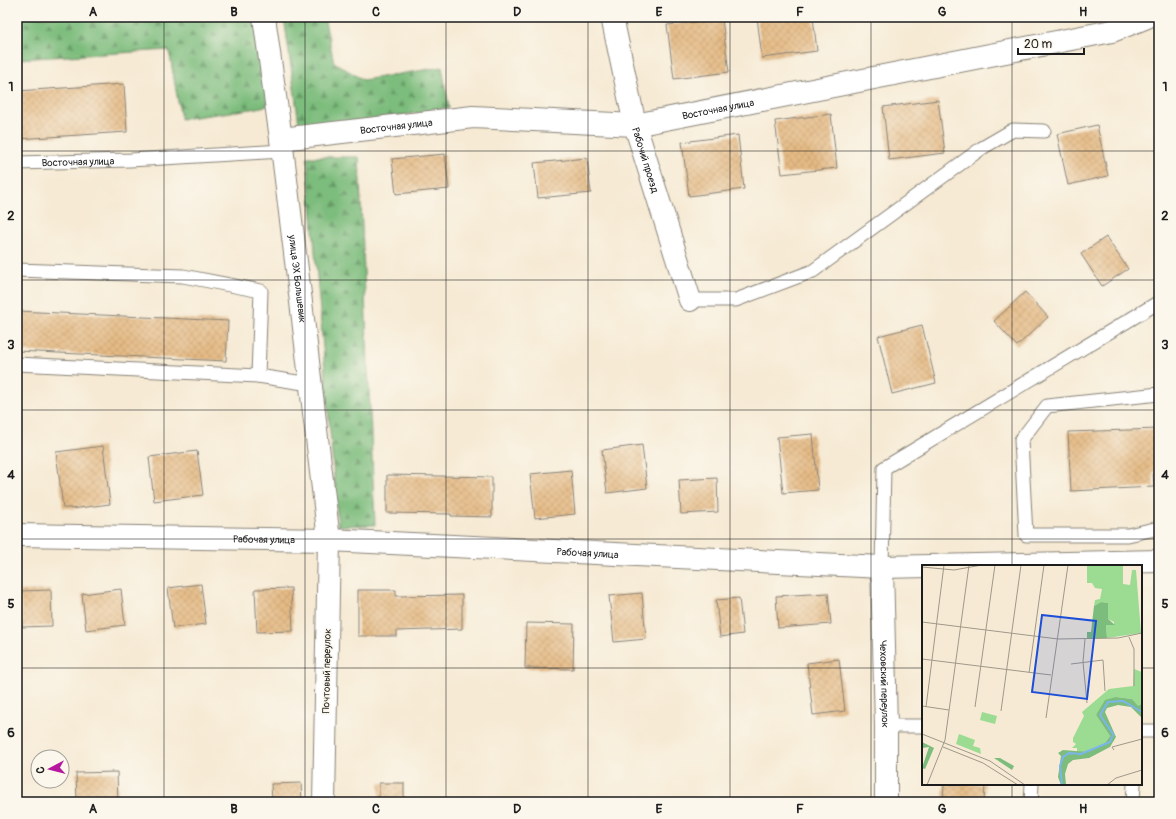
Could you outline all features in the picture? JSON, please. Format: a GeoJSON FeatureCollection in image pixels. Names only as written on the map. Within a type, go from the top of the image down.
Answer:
{"type":"FeatureCollection","features":[{"type":"Feature","properties":{"kind":"street","name":"улица ЭХ Большевик"},"geometry":{"type":"LineString","coordinates":[[264,17],[302,302],[328,540]]}},
{"type":"Feature","properties":{"kind":"street","name":"Рабочий проезд"},"geometry":{"type":"LineString","coordinates":[[612,17],[635,125],[690,300]]}},
{"type":"Feature","properties":{"kind":"street","name":"Восточная улица"},"geometry":{"type":"LineString","coordinates":[[282,145],[473,117],[635,125],[1112,32],[1147,17]]}},
{"type":"Feature","properties":{"kind":"street","name":"Рабочая улица"},"geometry":{"type":"LineString","coordinates":[[17,535],[328,540],[882,567],[922,566]]}},
{"type":"Feature","properties":{"kind":"street","name":"Почтовый переулок"},"geometry":{"type":"LineString","coordinates":[[324,802],[328,540]]}},
{"type":"Feature","properties":{"kind":"street","name":"Рабочая улица"},"geometry":{"type":"LineString","coordinates":[[1010,565],[1138,563],[1159,561]]}},
{"type":"Feature","properties":{"kind":"street","name":"Чеховский переулок"},"geometry":{"type":"LineString","coordinates":[[882,567],[886,726],[886,802]]}},
{"type":"Feature","properties":{"kind":"lane"},"geometry":{"type":"LineString","coordinates":[[690,300],[736,300],[813,271],[982,148],[1013,130],[1044,131]]}},
{"type":"Feature","properties":{"kind":"lane","name":"Восточная улица"},"geometry":{"type":"LineString","coordinates":[[17,163],[130,160],[282,145]]}},
{"type":"Feature","properties":{"kind":"lane"},"geometry":{"type":"LineString","coordinates":[[17,270],[183,276],[261,291],[258,376]]}},
{"type":"Feature","properties":{"kind":"lane"},"geometry":{"type":"LineString","coordinates":[[882,567],[884,468],[1159,302]]}},
{"type":"Feature","properties":{"kind":"lane"},"geometry":{"type":"LineString","coordinates":[[17,364],[258,376],[310,384]]}},
{"type":"Feature","properties":{"kind":"lane"},"geometry":{"type":"LineString","coordinates":[[1159,394],[1047,406],[1021,440],[1026,534],[1128,535],[1159,528]]}},
{"type":"Feature","properties":{"kind":"lane"},"geometry":{"type":"LineString","coordinates":[[886,726],[922,726]]}},
{"type":"Feature","properties":{"kind":"lane"},"geometry":{"type":"LineString","coordinates":[[1142,731],[1159,731]]}},
{"type":"Feature","properties":{"kind":"lane"},"geometry":{"type":"LineString","coordinates":[[1031,802],[1032,785]]}},
{"type":"Feature","properties":{"kind":"lane"},"geometry":{"type":"LineString","coordinates":[[1134,785],[1134,802]]}},
{"type":"Feature","properties":{"kind":"green space"},"geometry":{"type":"Polygon","coordinates":[[[17,17],[264,17],[276,104],[181,119],[169,50],[17,59],[17,17]]]}},
{"type":"Feature","properties":{"kind":"green space"},"geometry":{"type":"Polygon","coordinates":[[[284,17],[324,17],[334,62],[363,80],[442,67],[449,108],[300,131],[284,17]]]}},
{"type":"Feature","properties":{"kind":"green space"},"geometry":{"type":"Polygon","coordinates":[[[307,157],[359,157],[375,525],[338,526],[307,157]]]}},
{"type":"Feature","properties":{"kind":"building"},"geometry":{"type":"Polygon","coordinates":[[[757,17],[813,17],[817,51],[762,58],[757,17]]]}},
{"type":"Feature","properties":{"kind":"building"},"geometry":{"type":"Polygon","coordinates":[[[722,19],[729,72],[674,79],[667,25],[722,19]]]}},
{"type":"Feature","properties":{"kind":"building"},"geometry":{"type":"Polygon","coordinates":[[[124,84],[127,132],[17,139],[17,91],[124,84]]]}},
{"type":"Feature","properties":{"kind":"building"},"geometry":{"type":"Polygon","coordinates":[[[938,100],[945,153],[889,160],[883,107],[938,100]]]}},
{"type":"Feature","properties":{"kind":"building"},"geometry":{"type":"Polygon","coordinates":[[[831,114],[837,168],[782,174],[775,121],[831,114]]]}},
{"type":"Feature","properties":{"kind":"building"},"geometry":{"type":"Polygon","coordinates":[[[1097,125],[1108,176],[1068,185],[1057,134],[1097,125]]]}},
{"type":"Feature","properties":{"kind":"building"},"geometry":{"type":"Polygon","coordinates":[[[738,135],[744,189],[689,196],[682,142],[738,135]]]}},
{"type":"Feature","properties":{"kind":"building"},"geometry":{"type":"Polygon","coordinates":[[[445,154],[449,189],[396,194],[392,159],[445,154]]]}},
{"type":"Feature","properties":{"kind":"building"},"geometry":{"type":"Polygon","coordinates":[[[587,158],[591,193],[538,198],[534,163],[587,158]]]}},
{"type":"Feature","properties":{"kind":"building"},"geometry":{"type":"Polygon","coordinates":[[[1106,237],[1128,269],[1102,286],[1081,254],[1106,237]]]}},
{"type":"Feature","properties":{"kind":"building"},"geometry":{"type":"Polygon","coordinates":[[[1025,292],[1048,317],[1017,346],[994,321],[1025,292]]]}},
{"type":"Feature","properties":{"kind":"building"},"geometry":{"type":"Polygon","coordinates":[[[17,311],[228,321],[226,361],[17,351],[17,311]]]}},
{"type":"Feature","properties":{"kind":"building"},"geometry":{"type":"Polygon","coordinates":[[[922,325],[936,383],[892,394],[878,336],[922,325]]]}},
{"type":"Feature","properties":{"kind":"building"},"geometry":{"type":"Polygon","coordinates":[[[1159,429],[1159,471],[1153,472],[1154,487],[1071,491],[1068,432],[1159,429]]]}},
{"type":"Feature","properties":{"kind":"building"},"geometry":{"type":"Polygon","coordinates":[[[813,434],[818,490],[783,493],[777,437],[813,434]]]}},
{"type":"Feature","properties":{"kind":"building"},"geometry":{"type":"Polygon","coordinates":[[[642,445],[647,488],[607,493],[602,450],[642,445]]]}},
{"type":"Feature","properties":{"kind":"building"},"geometry":{"type":"Polygon","coordinates":[[[103,446],[110,504],[71,509],[63,508],[56,452],[103,446]]]}},
{"type":"Feature","properties":{"kind":"building"},"geometry":{"type":"Polygon","coordinates":[[[197,451],[203,495],[154,501],[149,457],[197,451]]]}},
{"type":"Feature","properties":{"kind":"building"},"geometry":{"type":"Polygon","coordinates":[[[571,470],[575,514],[535,518],[530,474],[571,470]]]}},
{"type":"Feature","properties":{"kind":"building"},"geometry":{"type":"Polygon","coordinates":[[[387,475],[492,477],[492,517],[451,516],[451,514],[387,513],[387,475]]]}},
{"type":"Feature","properties":{"kind":"building"},"geometry":{"type":"Polygon","coordinates":[[[717,478],[718,512],[681,514],[679,480],[717,478]]]}},
{"type":"Feature","properties":{"kind":"building"},"geometry":{"type":"Polygon","coordinates":[[[201,584],[206,624],[173,628],[168,588],[201,584]]]}},
{"type":"Feature","properties":{"kind":"building"},"geometry":{"type":"Polygon","coordinates":[[[291,588],[293,631],[257,632],[255,589],[291,588]]]}},
{"type":"Feature","properties":{"kind":"building"},"geometry":{"type":"Polygon","coordinates":[[[121,589],[125,625],[86,630],[82,594],[121,589]]]}},
{"type":"Feature","properties":{"kind":"building"},"geometry":{"type":"Polygon","coordinates":[[[51,590],[52,626],[22,627],[20,591],[51,590]]]}},
{"type":"Feature","properties":{"kind":"building"},"geometry":{"type":"Polygon","coordinates":[[[358,590],[396,590],[396,596],[462,595],[462,629],[397,631],[397,636],[358,636],[358,590]]]}},
{"type":"Feature","properties":{"kind":"building"},"geometry":{"type":"Polygon","coordinates":[[[642,593],[646,639],[614,642],[609,596],[642,593]]]}},
{"type":"Feature","properties":{"kind":"building"},"geometry":{"type":"Polygon","coordinates":[[[828,593],[831,624],[778,628],[776,596],[828,593]]]}},
{"type":"Feature","properties":{"kind":"building"},"geometry":{"type":"Polygon","coordinates":[[[739,598],[743,634],[720,637],[716,600],[739,598]]]}},
{"type":"Feature","properties":{"kind":"building"},"geometry":{"type":"Polygon","coordinates":[[[526,623],[574,624],[573,669],[525,668],[526,623]]]}},
{"type":"Feature","properties":{"kind":"building"},"geometry":{"type":"Polygon","coordinates":[[[839,659],[845,711],[813,715],[807,663],[839,659]]]}},
{"type":"Feature","properties":{"kind":"building"},"geometry":{"type":"Polygon","coordinates":[[[117,772],[118,802],[77,802],[76,773],[117,772]]]}},
{"type":"Feature","properties":{"kind":"building"},"geometry":{"type":"Polygon","coordinates":[[[301,783],[302,802],[272,802],[271,784],[301,783]]]}},
{"type":"Feature","properties":{"kind":"building"},"geometry":{"type":"Polygon","coordinates":[[[379,783],[404,783],[404,802],[379,802],[379,783]]]}},
{"type":"Feature","properties":{"kind":"building"},"geometry":{"type":"Polygon","coordinates":[[[944,785],[985,785],[984,802],[943,802],[944,785]]]}}]}
